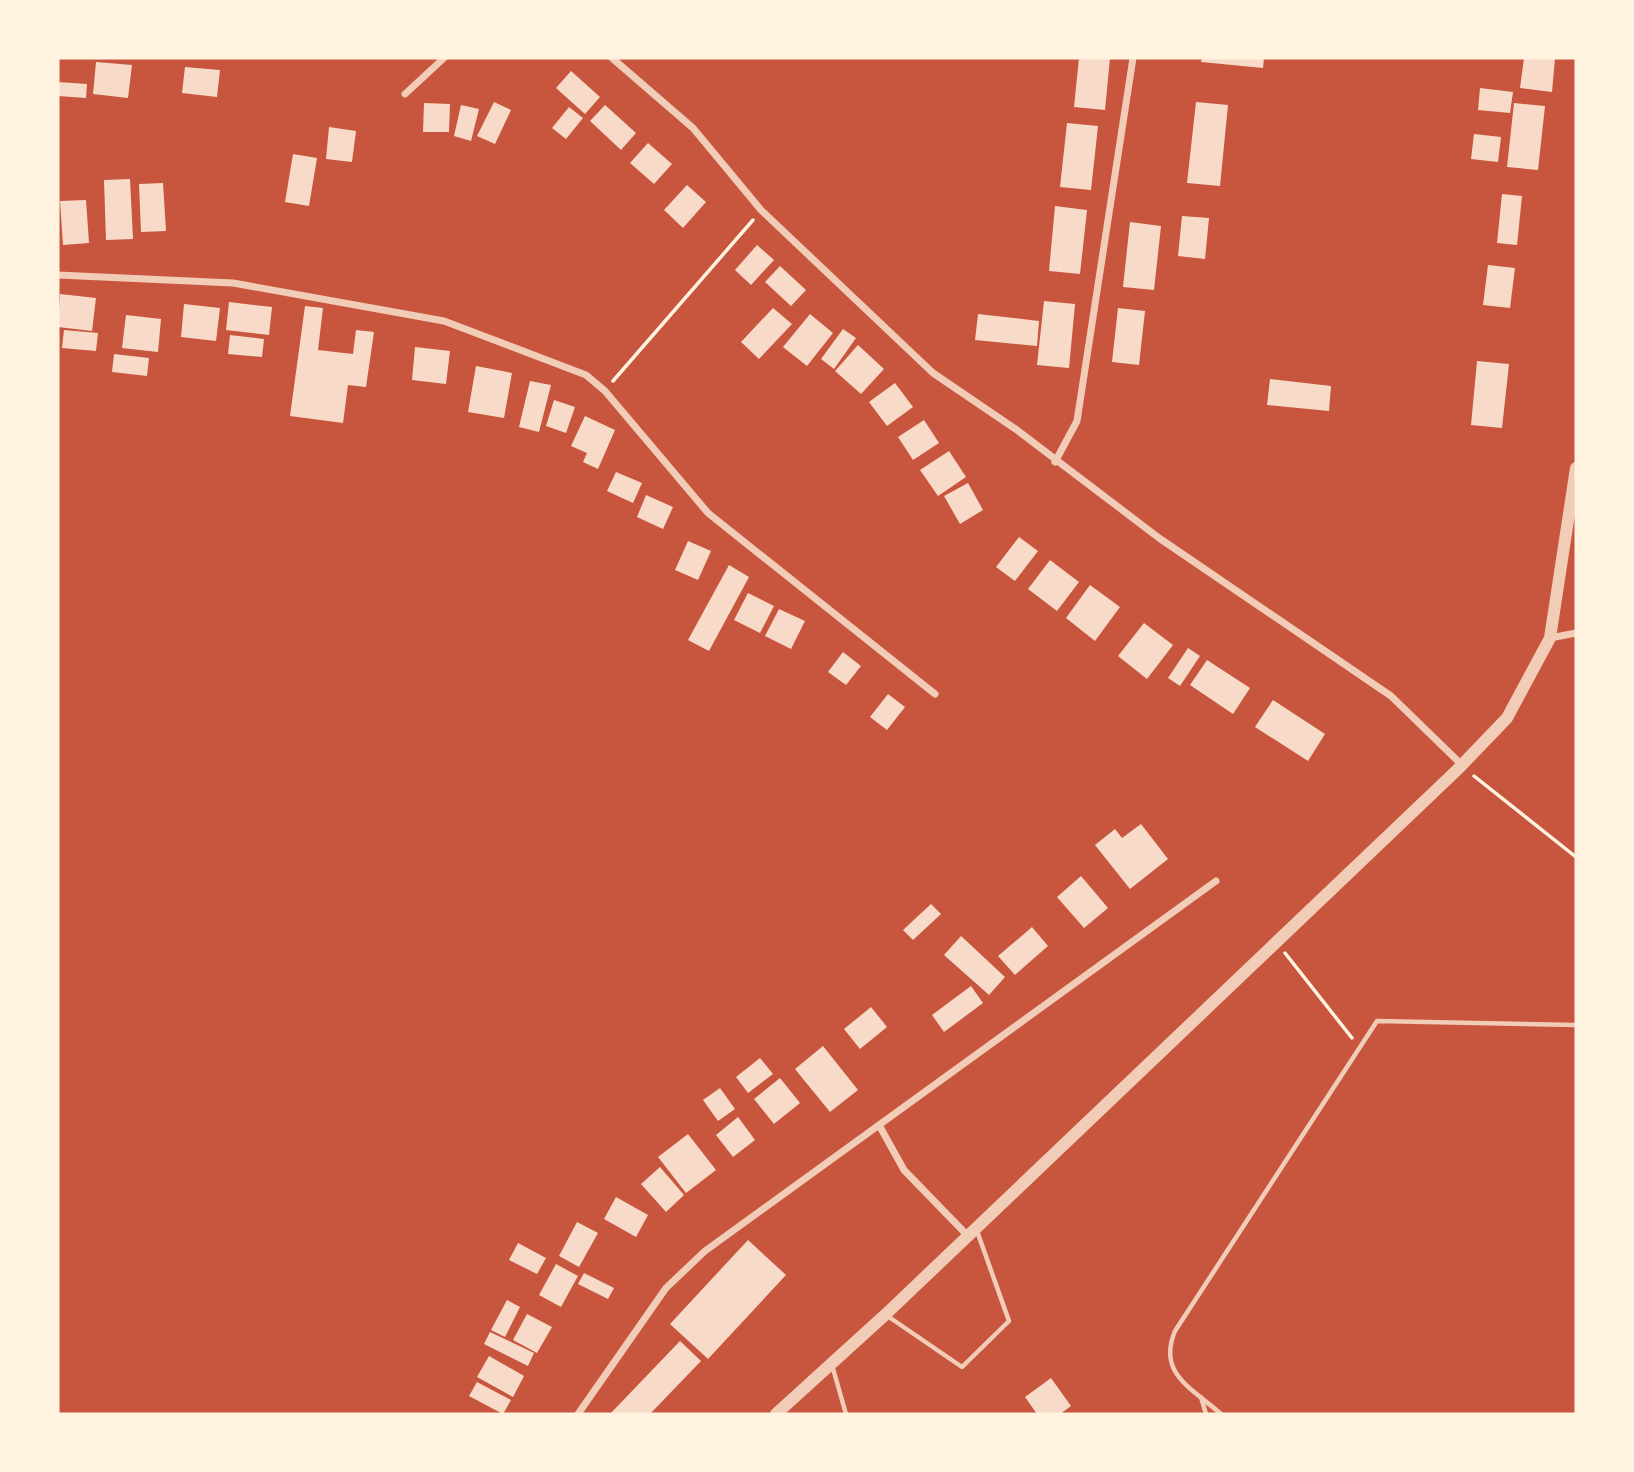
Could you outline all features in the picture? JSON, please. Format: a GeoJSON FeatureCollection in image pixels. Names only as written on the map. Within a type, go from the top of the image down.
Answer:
{"type":"FeatureCollection","features":[{"type":"Feature","properties":{"kind":"street"},"geometry":{"type":"LineString","coordinates":[[405,94],[444,58]]}},
{"type":"Feature","properties":{"kind":"street"},"geometry":{"type":"LineString","coordinates":[[612,58],[693,128],[761,210],[933,373],[1017,430],[1055,462],[1159,538],[1391,696],[1462,765]]}},
{"type":"Feature","properties":{"kind":"street"},"geometry":{"type":"LineString","coordinates":[[1055,462],[1077,421],[1133,58]]}},
{"type":"Feature","properties":{"kind":"street"},"geometry":{"type":"LineString","coordinates":[[58,275],[233,283],[444,321],[586,375],[605,391],[708,513],[935,694]]}},
{"type":"Feature","properties":{"kind":"street"},"geometry":{"type":"LineString","coordinates":[[776,1414],[886,1314],[1462,765],[1507,718],[1550,638],[1576,468]]}},
{"type":"Feature","properties":{"kind":"street"},"geometry":{"type":"LineString","coordinates":[[1550,638],[1576,633]]}},
{"type":"Feature","properties":{"kind":"street"},"geometry":{"type":"LineString","coordinates":[[578,1414],[676,1279],[705,1251],[1216,881]]}},
{"type":"Feature","properties":{"kind":"street"},"geometry":{"type":"LineString","coordinates":[[879,1125],[904,1170],[971,1231]]}},
{"type":"Feature","properties":{"kind":"lane"},"geometry":{"type":"LineString","coordinates":[[1221,1414],[1172,1371],[1168,1347],[1175,1331],[1377,1021],[1576,1025]]}},
{"type":"Feature","properties":{"kind":"lane"},"geometry":{"type":"LineString","coordinates":[[886,1314],[961,1367],[1000,1330],[1009,1321],[971,1231]]}},
{"type":"Feature","properties":{"kind":"lane"},"geometry":{"type":"LineString","coordinates":[[831,1364],[846,1414]]}},
{"type":"Feature","properties":{"kind":"lane"},"geometry":{"type":"LineString","coordinates":[[1201,1396],[1206,1414]]}},
{"type":"Feature","properties":{"kind":"path"},"geometry":{"type":"LineString","coordinates":[[605,391],[761,210]]}},
{"type":"Feature","properties":{"kind":"path"},"geometry":{"type":"LineString","coordinates":[[1462,765],[1576,857]]}},
{"type":"Feature","properties":{"kind":"path"},"geometry":{"type":"LineString","coordinates":[[1276,941],[1360,1048]]}},
{"type":"Feature","properties":{"kind":"building"},"geometry":{"type":"Polygon","coordinates":[[[1079,58],[1110,58],[1105,110],[1074,107],[1079,58]]]}},
{"type":"Feature","properties":{"kind":"building"},"geometry":{"type":"Polygon","coordinates":[[[1202,58],[1264,58],[1263,68],[1201,62],[1202,58]]]}},
{"type":"Feature","properties":{"kind":"building"},"geometry":{"type":"Polygon","coordinates":[[[1524,58],[1555,58],[1552,92],[1520,88],[1524,58]]]}},
{"type":"Feature","properties":{"kind":"building"},"geometry":{"type":"Polygon","coordinates":[[[96,62],[132,65],[128,98],[93,94],[96,62]]]}},
{"type":"Feature","properties":{"kind":"building"},"geometry":{"type":"Polygon","coordinates":[[[185,67],[220,70],[217,97],[182,93],[185,67]]]}},
{"type":"Feature","properties":{"kind":"building"},"geometry":{"type":"Polygon","coordinates":[[[571,71],[600,97],[585,114],[556,88],[571,71]]]}},
{"type":"Feature","properties":{"kind":"building"},"geometry":{"type":"Polygon","coordinates":[[[58,82],[87,84],[86,98],[58,96],[58,82]]]}},
{"type":"Feature","properties":{"kind":"building"},"geometry":{"type":"Polygon","coordinates":[[[1480,88],[1513,92],[1510,113],[1478,110],[1480,88]]]}},
{"type":"Feature","properties":{"kind":"building"},"geometry":{"type":"Polygon","coordinates":[[[494,102],[511,110],[495,144],[477,136],[494,102]]]}},
{"type":"Feature","properties":{"kind":"building"},"geometry":{"type":"Polygon","coordinates":[[[1196,102],[1228,105],[1220,186],[1187,183],[1196,102]]]}},
{"type":"Feature","properties":{"kind":"building"},"geometry":{"type":"Polygon","coordinates":[[[424,103],[450,104],[449,132],[423,132],[424,103]]]}},
{"type":"Feature","properties":{"kind":"building"},"geometry":{"type":"Polygon","coordinates":[[[1514,103],[1545,106],[1538,170],[1507,167],[1514,103]]]}},
{"type":"Feature","properties":{"kind":"building"},"geometry":{"type":"Polygon","coordinates":[[[461,105],[479,109],[471,141],[454,136],[461,105]]]}},
{"type":"Feature","properties":{"kind":"building"},"geometry":{"type":"Polygon","coordinates":[[[605,105],[636,133],[621,150],[590,121],[605,105]]]}},
{"type":"Feature","properties":{"kind":"building"},"geometry":{"type":"Polygon","coordinates":[[[569,107],[583,118],[566,139],[552,128],[569,107]]]}},
{"type":"Feature","properties":{"kind":"building"},"geometry":{"type":"Polygon","coordinates":[[[1067,123],[1098,126],[1091,190],[1060,187],[1067,123]]]}},
{"type":"Feature","properties":{"kind":"building"},"geometry":{"type":"Polygon","coordinates":[[[329,127],[356,131],[352,162],[326,159],[329,127]]]}},
{"type":"Feature","properties":{"kind":"building"},"geometry":{"type":"Polygon","coordinates":[[[1474,134],[1501,137],[1498,162],[1471,159],[1474,134]]]}},
{"type":"Feature","properties":{"kind":"building"},"geometry":{"type":"Polygon","coordinates":[[[648,143],[672,164],[654,184],[630,163],[648,143]]]}},
{"type":"Feature","properties":{"kind":"building"},"geometry":{"type":"Polygon","coordinates":[[[293,154],[317,158],[309,206],[285,202],[293,154]]]}},
{"type":"Feature","properties":{"kind":"building"},"geometry":{"type":"Polygon","coordinates":[[[130,179],[133,239],[106,240],[104,180],[130,179]]]}},
{"type":"Feature","properties":{"kind":"building"},"geometry":{"type":"Polygon","coordinates":[[[163,183],[166,231],[141,232],[139,184],[163,183]]]}},
{"type":"Feature","properties":{"kind":"building"},"geometry":{"type":"Polygon","coordinates":[[[687,185],[706,202],[683,228],[664,210],[687,185]]]}},
{"type":"Feature","properties":{"kind":"building"},"geometry":{"type":"Polygon","coordinates":[[[1502,194],[1522,196],[1517,245],[1497,243],[1502,194]]]}},
{"type":"Feature","properties":{"kind":"building"},"geometry":{"type":"Polygon","coordinates":[[[86,200],[89,243],[63,245],[60,201],[86,200]]]}},
{"type":"Feature","properties":{"kind":"building"},"geometry":{"type":"Polygon","coordinates":[[[1055,206],[1087,210],[1080,274],[1049,271],[1055,206]]]}},
{"type":"Feature","properties":{"kind":"building"},"geometry":{"type":"Polygon","coordinates":[[[1182,216],[1209,218],[1205,259],[1178,256],[1182,216]]]}},
{"type":"Feature","properties":{"kind":"building"},"geometry":{"type":"Polygon","coordinates":[[[1130,222],[1161,226],[1154,290],[1123,287],[1130,222]]]}},
{"type":"Feature","properties":{"kind":"building"},"geometry":{"type":"Polygon","coordinates":[[[757,245],[774,260],[751,285],[735,270],[757,245]]]}},
{"type":"Feature","properties":{"kind":"building"},"geometry":{"type":"Polygon","coordinates":[[[1488,265],[1515,268],[1510,308],[1483,305],[1488,265]]]}},
{"type":"Feature","properties":{"kind":"building"},"geometry":{"type":"Polygon","coordinates":[[[780,266],[806,290],[791,306],[765,282],[780,266]]]}},
{"type":"Feature","properties":{"kind":"building"},"geometry":{"type":"Polygon","coordinates":[[[60,294],[96,298],[92,331],[58,327],[60,294]]]}},
{"type":"Feature","properties":{"kind":"building"},"geometry":{"type":"Polygon","coordinates":[[[1044,301],[1075,304],[1069,368],[1037,365],[1044,301]]]}},
{"type":"Feature","properties":{"kind":"building"},"geometry":{"type":"Polygon","coordinates":[[[229,302],[272,307],[269,335],[226,330],[229,302]]]}},
{"type":"Feature","properties":{"kind":"building"},"geometry":{"type":"Polygon","coordinates":[[[184,304],[220,308],[216,341],[181,337],[184,304]]]}},
{"type":"Feature","properties":{"kind":"building"},"geometry":{"type":"Polygon","coordinates":[[[305,306],[323,308],[318,350],[353,354],[356,330],[374,332],[366,387],[348,385],[343,423],[290,416],[305,306]]]}},
{"type":"Feature","properties":{"kind":"building"},"geometry":{"type":"Polygon","coordinates":[[[773,308],[792,324],[759,359],[741,342],[773,308]]]}},
{"type":"Feature","properties":{"kind":"building"},"geometry":{"type":"Polygon","coordinates":[[[1118,308],[1145,311],[1139,365],[1112,362],[1118,308]]]}},
{"type":"Feature","properties":{"kind":"building"},"geometry":{"type":"Polygon","coordinates":[[[810,314],[833,333],[807,366],[783,347],[810,314]]]}},
{"type":"Feature","properties":{"kind":"building"},"geometry":{"type":"Polygon","coordinates":[[[978,314],[1039,321],[1037,346],[975,340],[978,314]]]}},
{"type":"Feature","properties":{"kind":"building"},"geometry":{"type":"Polygon","coordinates":[[[126,315],[161,319],[158,352],[122,348],[126,315]]]}},
{"type":"Feature","properties":{"kind":"building"},"geometry":{"type":"Polygon","coordinates":[[[843,329],[856,338],[834,369],[821,359],[843,329]]]}},
{"type":"Feature","properties":{"kind":"building"},"geometry":{"type":"Polygon","coordinates":[[[64,330],[98,333],[96,351],[62,348],[64,330]]]}},
{"type":"Feature","properties":{"kind":"building"},"geometry":{"type":"Polygon","coordinates":[[[230,335],[264,339],[262,357],[228,354],[230,335]]]}},
{"type":"Feature","properties":{"kind":"building"},"geometry":{"type":"Polygon","coordinates":[[[858,345],[884,369],[861,394],[835,371],[858,345]]]}},
{"type":"Feature","properties":{"kind":"building"},"geometry":{"type":"Polygon","coordinates":[[[415,347],[450,351],[446,384],[412,380],[415,347]]]}},
{"type":"Feature","properties":{"kind":"building"},"geometry":{"type":"Polygon","coordinates":[[[114,354],[149,358],[147,376],[112,372],[114,354]]]}},
{"type":"Feature","properties":{"kind":"building"},"geometry":{"type":"Polygon","coordinates":[[[1477,361],[1509,364],[1502,428],[1471,425],[1477,361]]]}},
{"type":"Feature","properties":{"kind":"building"},"geometry":{"type":"Polygon","coordinates":[[[476,366],[512,373],[504,418],[468,412],[476,366]]]}},
{"type":"Feature","properties":{"kind":"building"},"geometry":{"type":"Polygon","coordinates":[[[1270,379],[1331,386],[1329,411],[1267,405],[1270,379]]]}},
{"type":"Feature","properties":{"kind":"building"},"geometry":{"type":"Polygon","coordinates":[[[530,381],[551,385],[539,432],[519,427],[530,381]]]}},
{"type":"Feature","properties":{"kind":"building"},"geometry":{"type":"Polygon","coordinates":[[[895,383],[913,407],[887,426],[869,402],[895,383]]]}},
{"type":"Feature","properties":{"kind":"building"},"geometry":{"type":"Polygon","coordinates":[[[554,400],[575,407],[566,433],[546,426],[554,400]]]}},
{"type":"Feature","properties":{"kind":"building"},"geometry":{"type":"Polygon","coordinates":[[[585,416],[615,430],[598,469],[583,462],[587,453],[571,446],[585,416]]]}},
{"type":"Feature","properties":{"kind":"building"},"geometry":{"type":"Polygon","coordinates":[[[924,420],[939,443],[913,460],[898,437],[924,420]]]}},
{"type":"Feature","properties":{"kind":"building"},"geometry":{"type":"Polygon","coordinates":[[[949,451],[966,477],[938,496],[920,470],[949,451]]]}},
{"type":"Feature","properties":{"kind":"building"},"geometry":{"type":"Polygon","coordinates":[[[616,472],[642,483],[633,503],[607,491],[616,472]]]}},
{"type":"Feature","properties":{"kind":"building"},"geometry":{"type":"Polygon","coordinates":[[[968,483],[983,510],[960,524],[944,496],[968,483]]]}},
{"type":"Feature","properties":{"kind":"building"},"geometry":{"type":"Polygon","coordinates":[[[646,495],[673,507],[663,529],[637,517],[646,495]]]}},
{"type":"Feature","properties":{"kind":"building"},"geometry":{"type":"Polygon","coordinates":[[[1019,537],[1038,551],[1015,581],[996,567],[1019,537]]]}},
{"type":"Feature","properties":{"kind":"building"},"geometry":{"type":"Polygon","coordinates":[[[688,541],[711,551],[698,580],[675,570],[688,541]]]}},
{"type":"Feature","properties":{"kind":"building"},"geometry":{"type":"Polygon","coordinates":[[[1050,560],[1079,582],[1057,611],[1028,589],[1050,560]]]}},
{"type":"Feature","properties":{"kind":"building"},"geometry":{"type":"Polygon","coordinates":[[[729,565],[749,577],[709,651],[688,640],[729,565]]]}},
{"type":"Feature","properties":{"kind":"building"},"geometry":{"type":"Polygon","coordinates":[[[1090,585],[1120,607],[1095,641],[1066,618],[1090,585]]]}},
{"type":"Feature","properties":{"kind":"building"},"geometry":{"type":"Polygon","coordinates":[[[748,593],[774,606],[760,633],[734,620],[748,593]]]}},
{"type":"Feature","properties":{"kind":"building"},"geometry":{"type":"Polygon","coordinates":[[[779,609],[805,621],[791,649],[765,636],[779,609]]]}},
{"type":"Feature","properties":{"kind":"building"},"geometry":{"type":"Polygon","coordinates":[[[1144,623],[1173,645],[1147,679],[1118,656],[1144,623]]]}},
{"type":"Feature","properties":{"kind":"building"},"geometry":{"type":"Polygon","coordinates":[[[1188,648],[1200,656],[1180,686],[1168,678],[1188,648]]]}},
{"type":"Feature","properties":{"kind":"building"},"geometry":{"type":"Polygon","coordinates":[[[843,652],[861,666],[846,685],[828,672],[843,652]]]}},
{"type":"Feature","properties":{"kind":"building"},"geometry":{"type":"Polygon","coordinates":[[[1207,660],[1250,688],[1233,714],[1190,685],[1207,660]]]}},
{"type":"Feature","properties":{"kind":"building"},"geometry":{"type":"Polygon","coordinates":[[[888,694],[905,707],[887,730],[870,717],[888,694]]]}},
{"type":"Feature","properties":{"kind":"building"},"geometry":{"type":"Polygon","coordinates":[[[1273,700],[1325,734],[1308,761],[1255,727],[1273,700]]]}},
{"type":"Feature","properties":{"kind":"building"},"geometry":{"type":"Polygon","coordinates":[[[1141,824],[1168,859],[1130,889],[1095,845],[1115,829],[1122,838],[1141,824]]]}},
{"type":"Feature","properties":{"kind":"building"},"geometry":{"type":"Polygon","coordinates":[[[1081,876],[1108,908],[1084,928],[1057,897],[1081,876]]]}},
{"type":"Feature","properties":{"kind":"building"},"geometry":{"type":"Polygon","coordinates":[[[931,904],[941,914],[913,940],[903,930],[931,904]]]}},
{"type":"Feature","properties":{"kind":"building"},"geometry":{"type":"Polygon","coordinates":[[[1032,927],[1048,946],[1015,975],[998,956],[1032,927]]]}},
{"type":"Feature","properties":{"kind":"building"},"geometry":{"type":"Polygon","coordinates":[[[961,936],[1005,977],[989,995],[944,955],[961,936]]]}},
{"type":"Feature","properties":{"kind":"building"},"geometry":{"type":"Polygon","coordinates":[[[971,986],[983,1003],[944,1032],[932,1015],[971,986]]]}},
{"type":"Feature","properties":{"kind":"building"},"geometry":{"type":"Polygon","coordinates":[[[871,1007],[887,1027],[860,1049],[844,1029],[871,1007]]]}},
{"type":"Feature","properties":{"kind":"building"},"geometry":{"type":"Polygon","coordinates":[[[823,1046],[858,1090],[830,1112],[795,1069],[823,1046]]]}},
{"type":"Feature","properties":{"kind":"building"},"geometry":{"type":"Polygon","coordinates":[[[760,1058],[773,1074],[748,1093],[736,1077],[760,1058]]]}},
{"type":"Feature","properties":{"kind":"building"},"geometry":{"type":"Polygon","coordinates":[[[780,1078],[800,1103],[774,1124],[754,1099],[780,1078]]]}},
{"type":"Feature","properties":{"kind":"building"},"geometry":{"type":"Polygon","coordinates":[[[720,1088],[735,1109],[718,1121],[703,1100],[720,1088]]]}},
{"type":"Feature","properties":{"kind":"building"},"geometry":{"type":"Polygon","coordinates":[[[738,1117],[755,1140],[733,1157],[716,1135],[738,1117]]]}},
{"type":"Feature","properties":{"kind":"building"},"geometry":{"type":"Polygon","coordinates":[[[688,1134],[716,1170],[686,1193],[658,1157],[688,1134]]]}},
{"type":"Feature","properties":{"kind":"building"},"geometry":{"type":"Polygon","coordinates":[[[660,1167],[684,1195],[666,1212],[641,1184],[660,1167]]]}},
{"type":"Feature","properties":{"kind":"building"},"geometry":{"type":"Polygon","coordinates":[[[616,1197],[648,1215],[636,1237],[604,1219],[616,1197]]]}},
{"type":"Feature","properties":{"kind":"building"},"geometry":{"type":"Polygon","coordinates":[[[577,1222],[598,1233],[579,1267],[559,1256],[577,1222]]]}},
{"type":"Feature","properties":{"kind":"building"},"geometry":{"type":"Polygon","coordinates":[[[748,1240],[786,1275],[708,1359],[670,1324],[748,1240]]]}},
{"type":"Feature","properties":{"kind":"building"},"geometry":{"type":"Polygon","coordinates":[[[518,1243],[546,1258],[537,1274],[509,1260],[518,1243]]]}},
{"type":"Feature","properties":{"kind":"building"},"geometry":{"type":"Polygon","coordinates":[[[556,1264],[578,1276],[561,1307],[539,1295],[556,1264]]]}},
{"type":"Feature","properties":{"kind":"building"},"geometry":{"type":"Polygon","coordinates":[[[584,1273],[614,1288],[608,1299],[578,1284],[584,1273]]]}},
{"type":"Feature","properties":{"kind":"building"},"geometry":{"type":"Polygon","coordinates":[[[507,1300],[520,1307],[505,1337],[491,1330],[507,1300]]]}},
{"type":"Feature","properties":{"kind":"building"},"geometry":{"type":"Polygon","coordinates":[[[527,1314],[552,1327],[537,1353],[513,1340],[527,1314]]]}},
{"type":"Feature","properties":{"kind":"building"},"geometry":{"type":"Polygon","coordinates":[[[490,1332],[534,1353],[528,1366],[484,1344],[490,1332]]]}},
{"type":"Feature","properties":{"kind":"building"},"geometry":{"type":"Polygon","coordinates":[[[680,1341],[701,1361],[650,1414],[610,1414],[680,1341]]]}},
{"type":"Feature","properties":{"kind":"building"},"geometry":{"type":"Polygon","coordinates":[[[489,1356],[524,1376],[513,1397],[477,1377],[489,1356]]]}},
{"type":"Feature","properties":{"kind":"building"},"geometry":{"type":"Polygon","coordinates":[[[1051,1378],[1071,1406],[1060,1414],[1037,1414],[1025,1397],[1051,1378]]]}},
{"type":"Feature","properties":{"kind":"building"},"geometry":{"type":"Polygon","coordinates":[[[477,1382],[511,1400],[503,1414],[469,1396],[477,1382]]]}}]}
